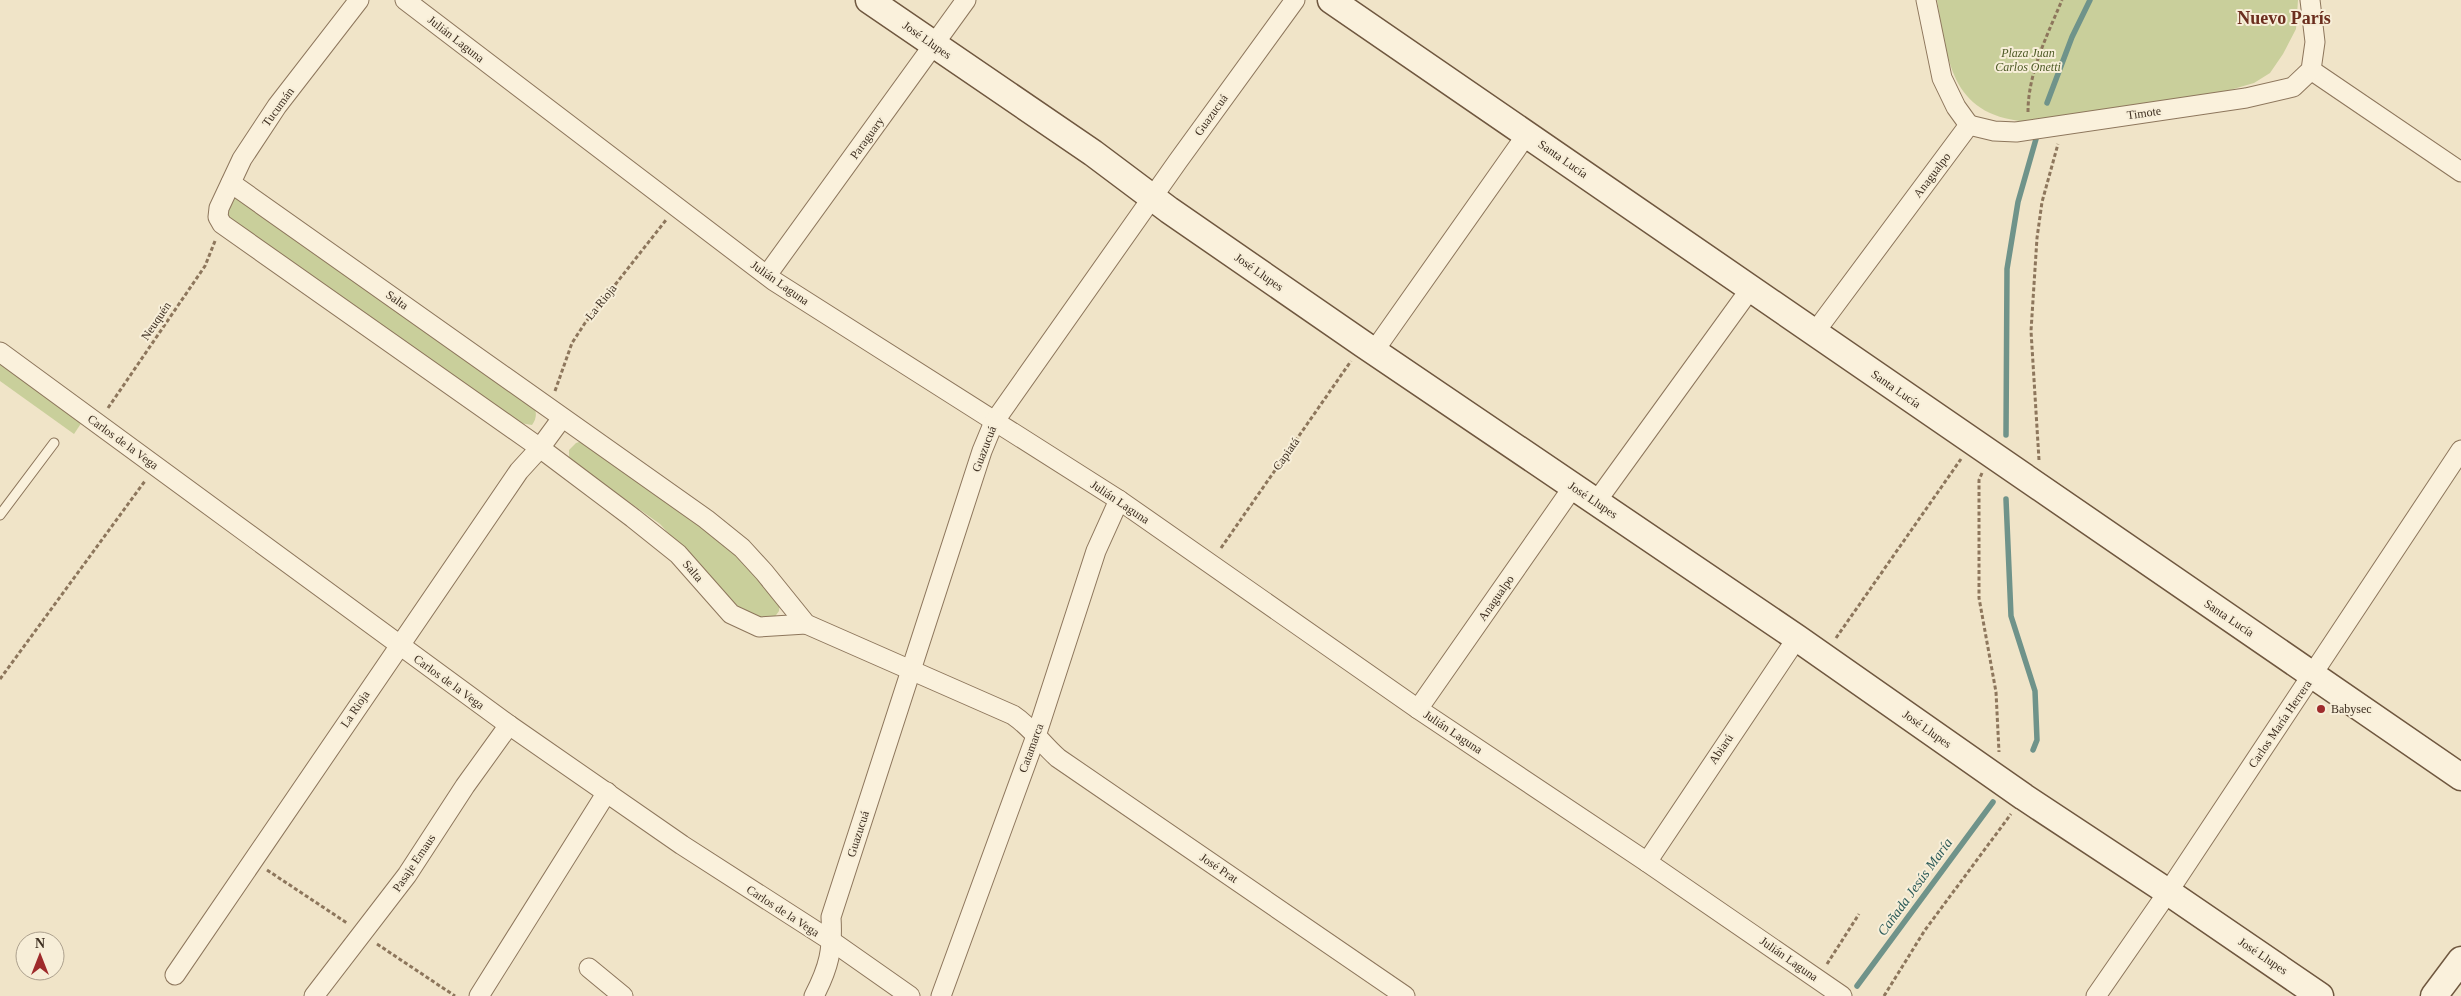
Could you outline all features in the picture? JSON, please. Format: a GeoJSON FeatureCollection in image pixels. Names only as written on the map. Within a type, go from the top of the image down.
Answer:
{"type":"FeatureCollection","features":[{"type":"Feature","properties":{"kind":"street","name":"Tucumán"},"geometry":{"type":"LineString","coordinates":[[222,224],[218,217],[219,208],[242,159],[277,106],[359,0]]}},
{"type":"Feature","properties":{"kind":"street","name":"Julián Laguna"},"geometry":{"type":"LineString","coordinates":[[405,0],[674,207],[767,275],[994,422],[1119,500],[1418,709],[1647,862],[1842,996]]}},
{"type":"Feature","properties":{"kind":"street","name":"José Llupes"},"geometry":{"type":"LineString","coordinates":[[869,0],[1093,153],[1153,198],[1369,347],[1797,638],[2024,797],[2168,892],[2320,996]]}},
{"type":"Feature","properties":{"kind":"street","name":"Paraguary"},"geometry":{"type":"LineString","coordinates":[[767,275],[966,0]]}},
{"type":"Feature","properties":{"kind":"street","name":"Guazucuá"},"geometry":{"type":"LineString","coordinates":[[814,996],[827,970],[833,942],[831,917],[982,451],[994,422],[1295,0]]}},
{"type":"Feature","properties":{"kind":"street","name":"Santa Lucía"},"geometry":{"type":"LineString","coordinates":[[1331,0],[1815,332],[2038,488],[2461,777]]}},
{"type":"Feature","properties":{"kind":"street"},"geometry":{"type":"LineString","coordinates":[[1926,0],[1942,78],[1956,107],[1969,125]]}},
{"type":"Feature","properties":{"kind":"street"},"geometry":{"type":"LineString","coordinates":[[2310,0],[2315,42],[2311,70],[2461,172]]}},
{"type":"Feature","properties":{"kind":"street","name":"Timote"},"geometry":{"type":"LineString","coordinates":[[1969,125],[1994,132],[2028,130],[2246,98],[2293,87],[2311,70]]}},
{"type":"Feature","properties":{"kind":"street","name":"Anagualpo"},"geometry":{"type":"LineString","coordinates":[[1815,332],[1969,125]]}},
{"type":"Feature","properties":{"kind":"street"},"geometry":{"type":"LineString","coordinates":[[1369,347],[1527,134]]}},
{"type":"Feature","properties":{"kind":"street","name":"Salta"},"geometry":{"type":"LineString","coordinates":[[231,183],[706,519],[742,548],[806,624],[1013,715],[1027,724],[1036,736]]}},
{"type":"Feature","properties":{"kind":"street","name":"Salta"},"geometry":{"type":"LineString","coordinates":[[222,224],[540,448],[678,554],[731,614],[759,627],[806,624]]}},
{"type":"Feature","properties":{"kind":"street"},"geometry":{"type":"LineString","coordinates":[[1596,502],[1751,288]]}},
{"type":"Feature","properties":{"kind":"street","name":"Carlos de la Vega"},"geometry":{"type":"LineString","coordinates":[[0,352],[509,726],[682,845],[833,942],[910,996]]}},
{"type":"Feature","properties":{"kind":"street"},"geometry":{"type":"LineString","coordinates":[[540,448],[556,413]]}},
{"type":"Feature","properties":{"kind":"street","name":"La Rioja"},"geometry":{"type":"LineString","coordinates":[[175,976],[398,645],[518,471],[540,448]]}},
{"type":"Feature","properties":{"kind":"street","name":"Carlos María Herrera"},"geometry":{"type":"LineString","coordinates":[[2096,996],[2168,892],[2461,450]]}},
{"type":"Feature","properties":{"kind":"street","name":"Anagualpo"},"geometry":{"type":"LineString","coordinates":[[1418,709],[1573,487]]}},
{"type":"Feature","properties":{"kind":"street","name":"Catamarca"},"geometry":{"type":"LineString","coordinates":[[941,996],[1036,736],[1096,551],[1119,500]]}},
{"type":"Feature","properties":{"kind":"street","name":"Abiarú"},"geometry":{"type":"LineString","coordinates":[[1647,862],[1797,638]]}},
{"type":"Feature","properties":{"kind":"street","name":"Pasaje Emaus"},"geometry":{"type":"LineString","coordinates":[[314,996],[408,875],[464,786],[509,726]]}},
{"type":"Feature","properties":{"kind":"street","name":"José Prat"},"geometry":{"type":"LineString","coordinates":[[1036,736],[1058,758],[1405,996]]}},
{"type":"Feature","properties":{"kind":"street"},"geometry":{"type":"LineString","coordinates":[[479,996],[607,792]]}},
{"type":"Feature","properties":{"kind":"street"},"geometry":{"type":"LineString","coordinates":[[2434,996],[2461,960]]}},
{"type":"Feature","properties":{"kind":"street"},"geometry":{"type":"LineString","coordinates":[[589,968],[623,996]]}},
{"type":"Feature","properties":{"kind":"lane"},"geometry":{"type":"LineString","coordinates":[[0,515],[54,443]]}},
{"type":"Feature","properties":{"kind":"path"},"geometry":{"type":"LineString","coordinates":[[2028,130],[2028,92],[2040,54],[2062,0]]}},
{"type":"Feature","properties":{"kind":"path"},"geometry":{"type":"LineString","coordinates":[[2038,488],[2039,453],[2031,331],[2042,202],[2062,125]]}},
{"type":"Feature","properties":{"kind":"path","name":"La Rioja"},"geometry":{"type":"LineString","coordinates":[[556,413],[572,343],[585,323],[674,207]]}},
{"type":"Feature","properties":{"kind":"path","name":"Neuquén"},"geometry":{"type":"LineString","coordinates":[[98,423],[205,266],[222,224]]}},
{"type":"Feature","properties":{"kind":"path","name":"Capiatá"},"geometry":{"type":"LineString","coordinates":[[1210,564],[1369,347]]}},
{"type":"Feature","properties":{"kind":"path"},"geometry":{"type":"LineString","coordinates":[[1822,656],[1980,448]]}},
{"type":"Feature","properties":{"kind":"path"},"geometry":{"type":"LineString","coordinates":[[1980,448],[1979,598],[1996,692],[1999,779]]}},
{"type":"Feature","properties":{"kind":"path"},"geometry":{"type":"LineString","coordinates":[[0,679],[156,466]]}},
{"type":"Feature","properties":{"kind":"path"},"geometry":{"type":"LineString","coordinates":[[1884,996],[1925,930],[2024,797]]}},
{"type":"Feature","properties":{"kind":"path"},"geometry":{"type":"LineString","coordinates":[[1818,980],[1858,914]]}},
{"type":"Feature","properties":{"kind":"green space","name":"Plaza Juan Carlos Onetti"},"geometry":{"type":"Polygon","coordinates":[[[1937,0],[2298,0],[2296,29],[2283,54],[2270,73],[2254,83],[2223,92],[2032,122],[2005,118],[1985,110],[1970,99],[1959,84],[1951,66],[1945,46],[1937,0]]]}},
{"type":"Feature","properties":{"kind":"green space"},"geometry":{"type":"Polygon","coordinates":[[[239,197],[533,405],[536,415],[532,425],[520,423],[228,219],[225,207],[229,198],[239,197]]]}},
{"type":"Feature","properties":{"kind":"green space"},"geometry":{"type":"Polygon","coordinates":[[[0,364],[82,422],[74,434],[0,381],[0,364]]]}},
{"type":"Feature","properties":{"kind":"green space"},"geometry":{"type":"Polygon","coordinates":[[[582,441],[716,531],[780,600],[779,611],[774,618],[761,618],[735,606],[660,524],[573,462],[569,457],[569,450],[576,443],[582,441]]]}},
{"type":"Feature","properties":{"kind":"waterway"},"geometry":{"type":"LineString","coordinates":[[2047,103],[2072,37],[2090,0]]}},
{"type":"Feature","properties":{"kind":"waterway"},"geometry":{"type":"LineString","coordinates":[[2006,435],[2007,269],[2018,202],[2036,139]]}},
{"type":"Feature","properties":{"kind":"waterway"},"geometry":{"type":"LineString","coordinates":[[2006,499],[2011,616],[2035,691],[2037,740],[2033,750]]}},
{"type":"Feature","properties":{"kind":"waterway","name":"Cañada Jesús María"},"geometry":{"type":"LineString","coordinates":[[1857,986],[1993,802]]}},
{"type":"Feature","properties":{"kind":"place","name":"Babysec"},"geometry":{"type":"Point","coordinates":[2321,709]}},
{"type":"Feature","properties":{"kind":"district","name":"Nuevo París"},"geometry":{"type":"Point","coordinates":[2284,18]}}]}
